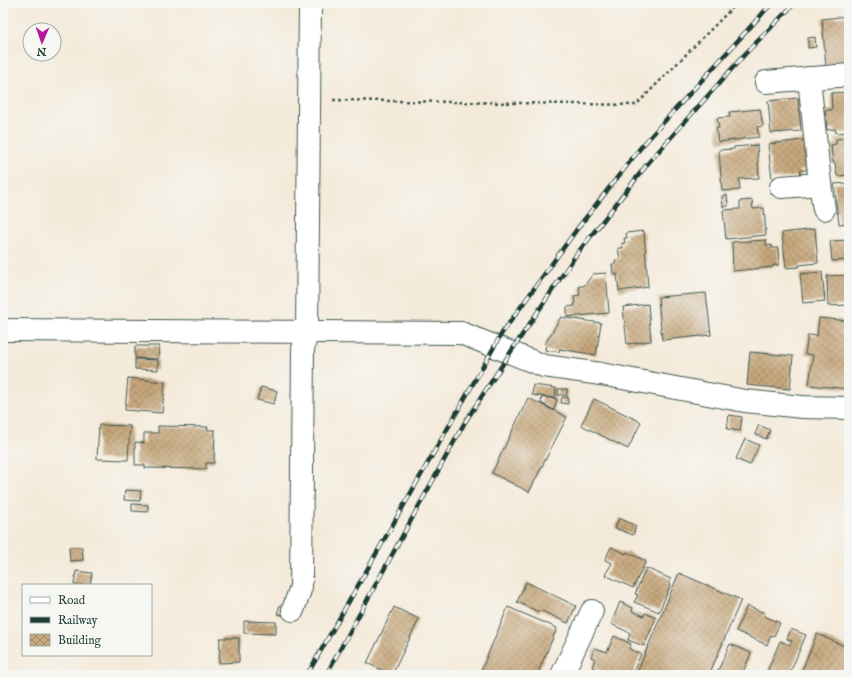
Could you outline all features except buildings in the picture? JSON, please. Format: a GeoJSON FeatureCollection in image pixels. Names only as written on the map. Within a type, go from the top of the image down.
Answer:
{"type":"FeatureCollection","features":[{"type":"Feature","properties":{"kind":"street"},"geometry":{"type":"LineString","coordinates":[[293,610],[301,587],[302,349],[307,332],[310,3]]}},
{"type":"Feature","properties":{"kind":"street"},"geometry":{"type":"LineString","coordinates":[[766,82],[849,75]]}},
{"type":"Feature","properties":{"kind":"street"},"geometry":{"type":"LineString","coordinates":[[810,78],[820,184],[824,209]]}},
{"type":"Feature","properties":{"kind":"street"},"geometry":{"type":"LineString","coordinates":[[781,187],[820,184]]}},
{"type":"Feature","properties":{"kind":"street"},"geometry":{"type":"LineString","coordinates":[[3,330],[461,333],[544,366],[601,374],[745,401],[802,407],[849,408]]}},
{"type":"Feature","properties":{"kind":"street"},"geometry":{"type":"LineString","coordinates":[[562,675],[589,633],[592,611]]}},
{"type":"Feature","properties":{"kind":"path"},"geometry":{"type":"LineString","coordinates":[[309,100],[636,106],[737,3]]}},
{"type":"Feature","properties":{"kind":"railway"},"geometry":{"type":"LineString","coordinates":[[307,675],[502,333],[577,229],[642,146],[772,3]]}},
{"type":"Feature","properties":{"kind":"railway"},"geometry":{"type":"LineString","coordinates":[[326,675],[465,422],[576,255],[649,162],[745,54],[795,3]]}}]}
